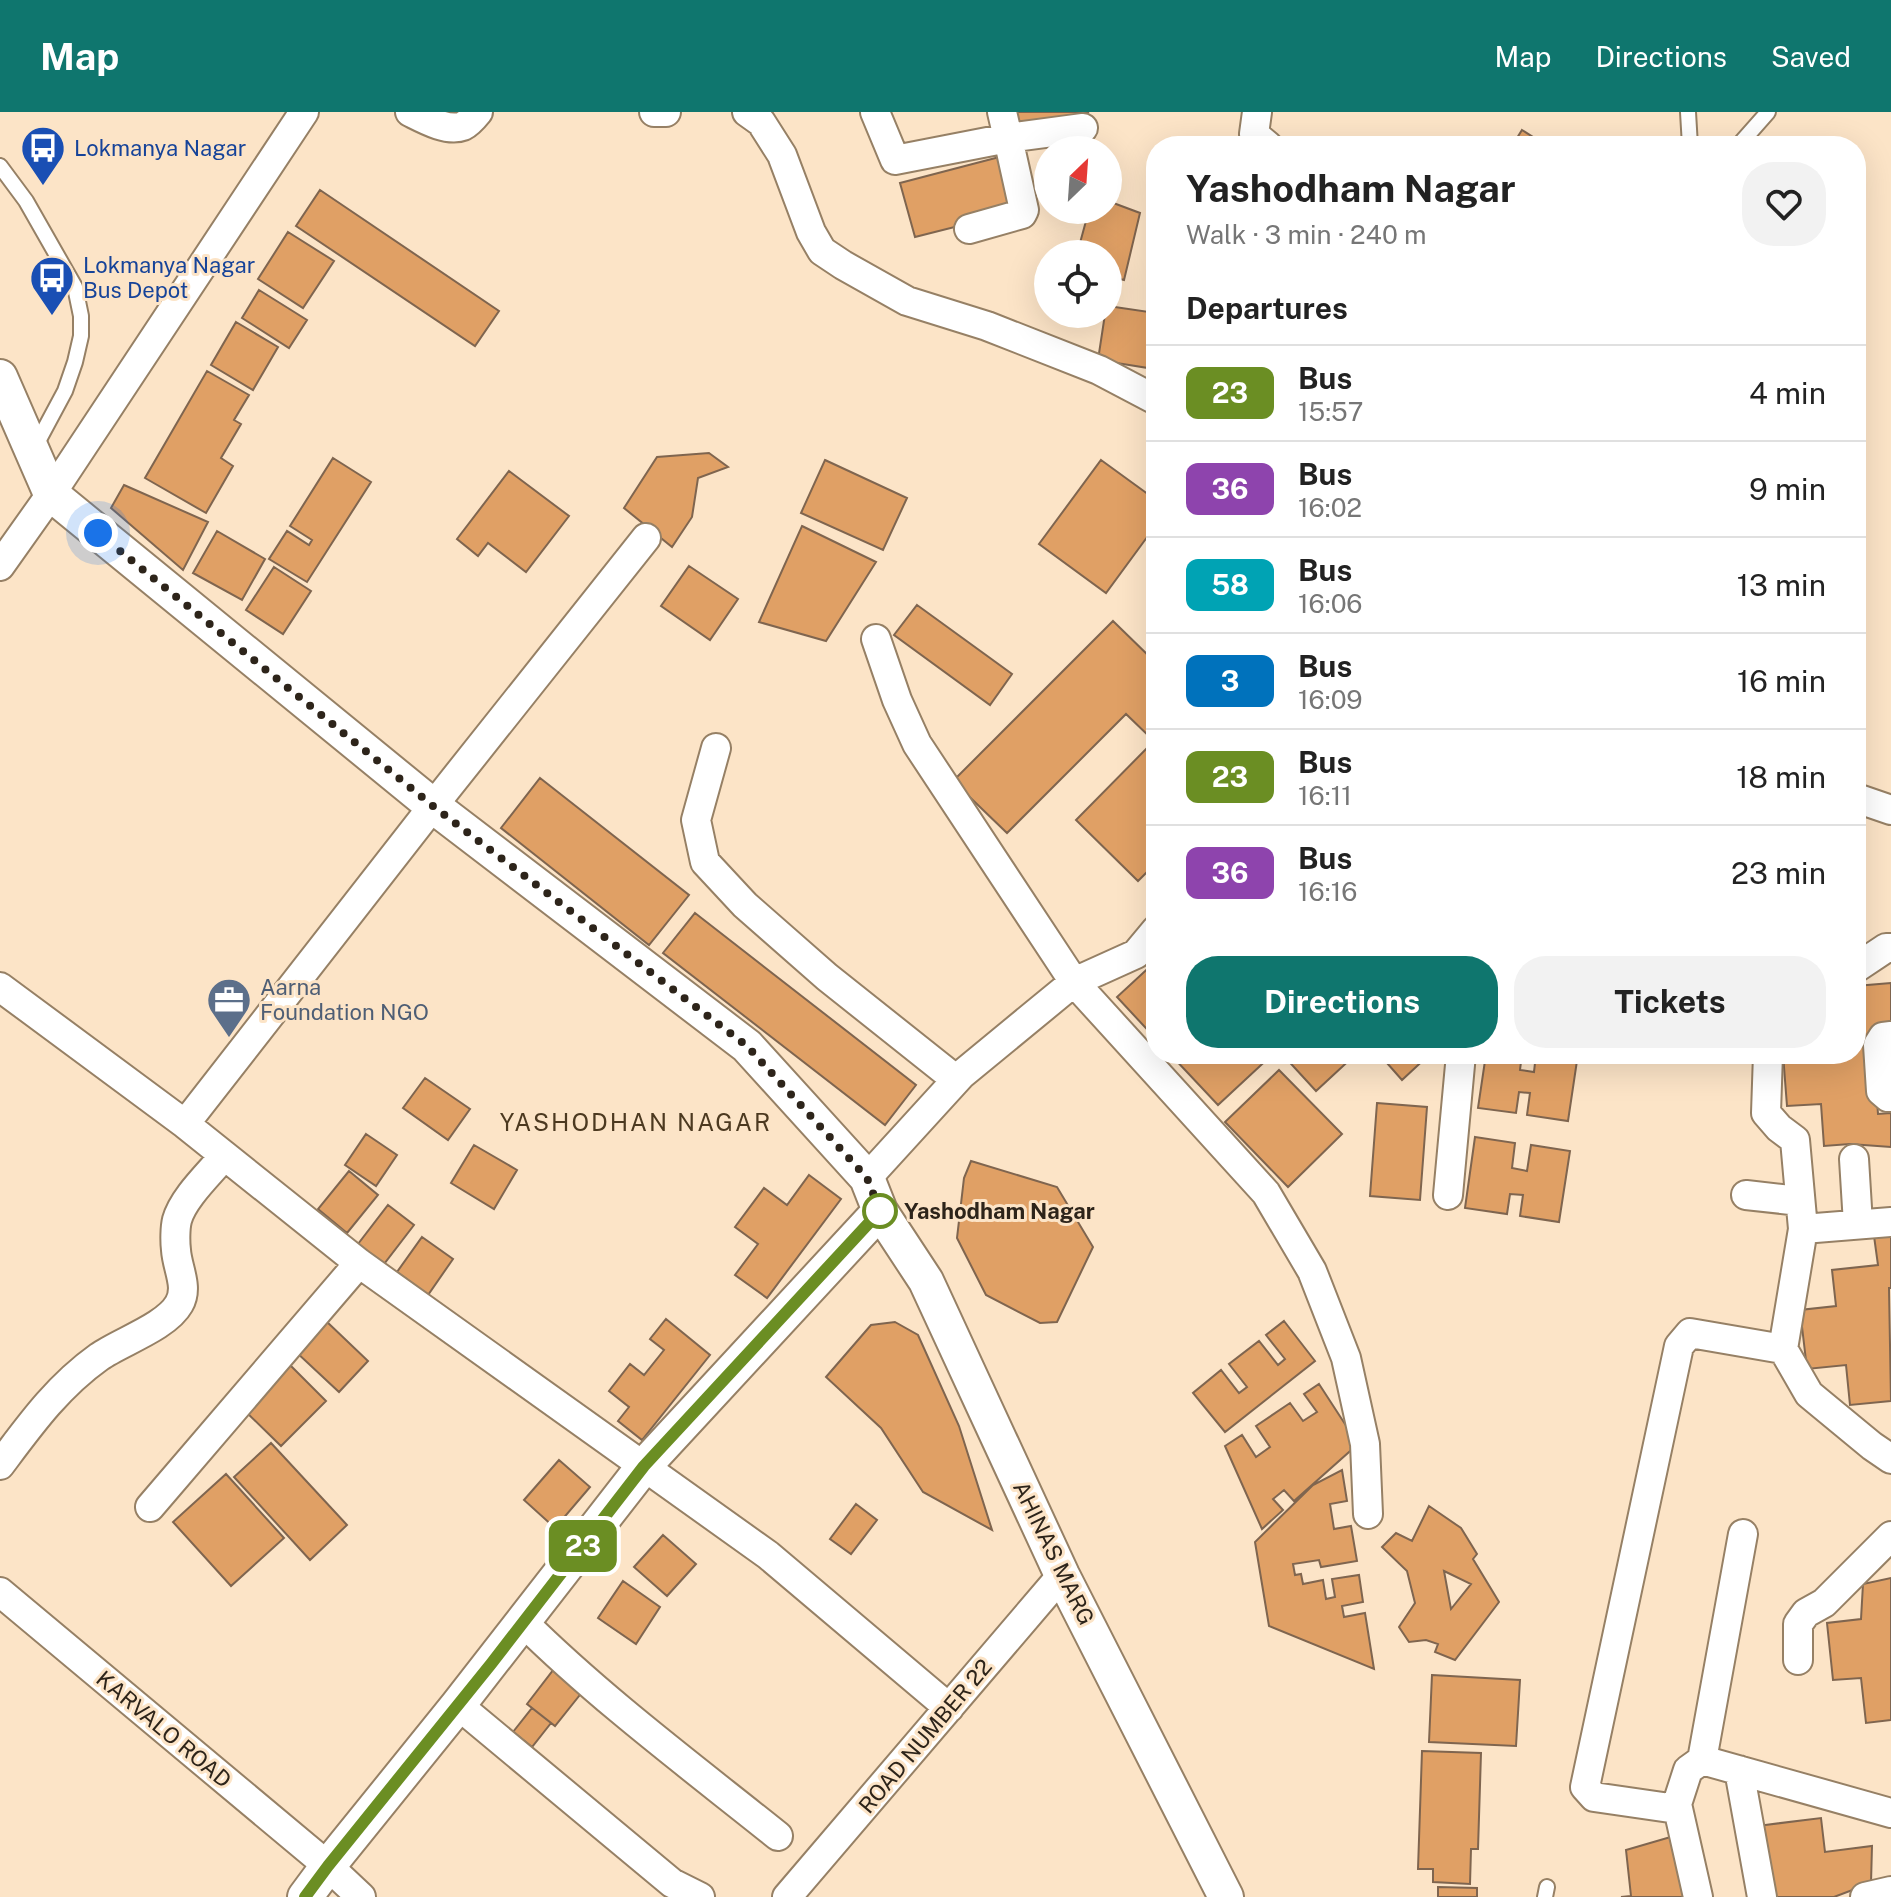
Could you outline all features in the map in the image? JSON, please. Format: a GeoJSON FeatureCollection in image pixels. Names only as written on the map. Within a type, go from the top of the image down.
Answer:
{"type":"FeatureCollection","features":[{"type":"Feature","properties":{"kind":"street"},"geometry":{"type":"LineString","coordinates":[[0,566],[304,112]]}},
{"type":"Feature","properties":{"kind":"street"},"geometry":{"type":"LineString","coordinates":[[410,112],[443,126],[460,128],[478,112]]}},
{"type":"Feature","properties":{"kind":"street"},"geometry":{"type":"LineString","coordinates":[[654,112],[666,112]]}},
{"type":"Feature","properties":{"kind":"street"},"geometry":{"type":"LineString","coordinates":[[747,112],[761,122],[782,155],[811,232],[822,251],[907,301],[1001,331],[1099,370],[1146,395]]}},
{"type":"Feature","properties":{"kind":"street"},"geometry":{"type":"LineString","coordinates":[[875,112],[895,160],[1005,125],[1083,128]]}},
{"type":"Feature","properties":{"kind":"street"},"geometry":{"type":"LineString","coordinates":[[1256,136],[1257,112]]}},
{"type":"Feature","properties":{"kind":"street"},"geometry":{"type":"LineString","coordinates":[[969,229],[1022,214],[1024,210],[1005,125]]}},
{"type":"Feature","properties":{"kind":"street"},"geometry":{"type":"LineString","coordinates":[[0,377],[51,494],[433,806],[747,1046],[867,1178],[961,1075],[1074,982],[1136,954],[1146,942]]}},
{"type":"Feature","properties":{"kind":"street"},"geometry":{"type":"LineString","coordinates":[[185,1124],[646,538]]}},
{"type":"Feature","properties":{"kind":"street"},"geometry":{"type":"LineString","coordinates":[[876,639],[897,700],[917,744],[1074,982],[1146,1061]]}},
{"type":"Feature","properties":{"kind":"street"},"geometry":{"type":"LineString","coordinates":[[716,748],[696,820],[705,862],[745,905],[827,977],[954,1078],[961,1075]]}},
{"type":"Feature","properties":{"kind":"street"},"geometry":{"type":"LineString","coordinates":[[1866,801],[1891,810]]}},
{"type":"Feature","properties":{"kind":"street"},"geometry":{"type":"LineString","coordinates":[[1866,961],[1891,948]]}},
{"type":"Feature","properties":{"kind":"street"},"geometry":{"type":"LineString","coordinates":[[0,987],[185,1124],[359,1263],[768,1555],[949,1708]]}},
{"type":"Feature","properties":{"kind":"street"},"geometry":{"type":"LineString","coordinates":[[1891,1036],[1883,1037],[1878,1045],[1881,1091],[1891,1097]]}},
{"type":"Feature","properties":{"kind":"street"},"geometry":{"type":"LineString","coordinates":[[1149,1064],[1266,1193],[1312,1271],[1346,1358],[1365,1444],[1368,1514]]}},
{"type":"Feature","properties":{"kind":"street"},"geometry":{"type":"LineString","coordinates":[[1448,1195],[1460,1064]]}},
{"type":"Feature","properties":{"kind":"street"},"geometry":{"type":"LineString","coordinates":[[1768,1064],[1766,1113],[1795,1140],[1802,1215],[1783,1349],[1809,1394],[1891,1459]]}},
{"type":"Feature","properties":{"kind":"street"},"geometry":{"type":"LineString","coordinates":[[0,1465],[50,1398],[99,1357],[170,1315],[181,1302],[183,1283],[175,1251],[177,1221],[185,1204],[224,1156]]}},
{"type":"Feature","properties":{"kind":"street"},"geometry":{"type":"LineString","coordinates":[[1854,1159],[1858,1224]]}},
{"type":"Feature","properties":{"kind":"street","name":"AHINAS MARG"},"geometry":{"type":"LineString","coordinates":[[867,1178],[880,1211],[926,1281],[1062,1575],[1226,1897]]}},
{"type":"Feature","properties":{"kind":"street"},"geometry":{"type":"LineString","coordinates":[[1746,1195],[1802,1215],[1858,1224],[1891,1222]]}},
{"type":"Feature","properties":{"kind":"street"},"geometry":{"type":"LineString","coordinates":[[305,1897],[644,1466],[880,1211]]}},
{"type":"Feature","properties":{"kind":"street"},"geometry":{"type":"LineString","coordinates":[[150,1507],[359,1263]]}},
{"type":"Feature","properties":{"kind":"street"},"geometry":{"type":"LineString","coordinates":[[1677,1804],[1670,1808],[1594,1797],[1585,1787],[1679,1346],[1690,1333],[1783,1349]]}},
{"type":"Feature","properties":{"kind":"street"},"geometry":{"type":"LineString","coordinates":[[1698,1897],[1677,1804],[1688,1770],[1702,1760],[1743,1534]]}},
{"type":"Feature","properties":{"kind":"street"},"geometry":{"type":"LineString","coordinates":[[1798,1660],[1798,1624],[1806,1613],[1824,1603],[1891,1536]]}},
{"type":"Feature","properties":{"kind":"street","name":"ROAD NUMBER 22"},"geometry":{"type":"LineString","coordinates":[[787,1897],[1062,1575]]}},
{"type":"Feature","properties":{"kind":"street","name":"KARVALO ROAD"},"geometry":{"type":"LineString","coordinates":[[0,1592],[361,1897]]}},
{"type":"Feature","properties":{"kind":"street"},"geometry":{"type":"LineString","coordinates":[[523,1622],[556,1655],[778,1836]]}},
{"type":"Feature","properties":{"kind":"street"},"geometry":{"type":"LineString","coordinates":[[458,1705],[672,1883],[700,1897]]}},
{"type":"Feature","properties":{"kind":"street"},"geometry":{"type":"LineString","coordinates":[[1702,1760],[1891,1813]]}},
{"type":"Feature","properties":{"kind":"street"},"geometry":{"type":"LineString","coordinates":[[1739,1770],[1762,1897]]}},
{"type":"Feature","properties":{"kind":"street"},"geometry":{"type":"LineString","coordinates":[[1865,1897],[1891,1891]]}},
{"type":"Feature","properties":{"kind":"lane"},"geometry":{"type":"LineString","coordinates":[[1688,112],[1689,136]]}},
{"type":"Feature","properties":{"kind":"lane"},"geometry":{"type":"LineString","coordinates":[[1747,136],[1768,112]]}},
{"type":"Feature","properties":{"kind":"lane"},"geometry":{"type":"LineString","coordinates":[[0,166],[26,201],[75,287],[81,316],[81,336],[65,391],[33,451]]}},
{"type":"Feature","properties":{"kind":"building"},"geometry":{"type":"Polygon","coordinates":[[[1011,112],[1089,112],[1016,131],[1011,112]]]}},
{"type":"Feature","properties":{"kind":"building"},"geometry":{"type":"Polygon","coordinates":[[[1007,155],[1022,210],[915,237],[900,183],[1007,155]]]}},
{"type":"Feature","properties":{"kind":"building"},"geometry":{"type":"Polygon","coordinates":[[[320,190],[499,311],[475,346],[296,226],[320,190]]]}},
{"type":"Feature","properties":{"kind":"building"},"geometry":{"type":"Polygon","coordinates":[[[1122,206],[1140,213],[1124,280],[1122,240],[1081,240],[1085,224],[1122,224],[1122,206]]]}},
{"type":"Feature","properties":{"kind":"building"},"geometry":{"type":"Polygon","coordinates":[[[288,232],[334,261],[303,308],[258,279],[288,232]]]}},
{"type":"Feature","properties":{"kind":"building"},"geometry":{"type":"Polygon","coordinates":[[[259,290],[307,320],[289,348],[242,318],[259,290]]]}},
{"type":"Feature","properties":{"kind":"building"},"geometry":{"type":"Polygon","coordinates":[[[1122,308],[1146,312],[1146,368],[1098,360],[1103,328],[1122,328],[1122,308]]]}},
{"type":"Feature","properties":{"kind":"building"},"geometry":{"type":"Polygon","coordinates":[[[236,322],[278,347],[253,390],[211,365],[236,322]]]}},
{"type":"Feature","properties":{"kind":"building"},"geometry":{"type":"Polygon","coordinates":[[[207,371],[249,395],[234,420],[241,424],[221,458],[233,466],[206,513],[145,478],[207,371]]]}},
{"type":"Feature","properties":{"kind":"building"},"geometry":{"type":"Polygon","coordinates":[[[709,453],[728,467],[698,478],[692,517],[672,547],[624,508],[657,457],[709,453]]]}},
{"type":"Feature","properties":{"kind":"building"},"geometry":{"type":"Polygon","coordinates":[[[333,458],[371,482],[307,582],[269,559],[287,531],[309,545],[312,540],[290,526],[333,458]]]}},
{"type":"Feature","properties":{"kind":"building"},"geometry":{"type":"Polygon","coordinates":[[[825,460],[907,498],[883,550],[801,513],[825,460]]]}},
{"type":"Feature","properties":{"kind":"building"},"geometry":{"type":"Polygon","coordinates":[[[1101,460],[1146,493],[1146,539],[1106,593],[1039,544],[1101,460]]]}},
{"type":"Feature","properties":{"kind":"building"},"geometry":{"type":"Polygon","coordinates":[[[509,471],[569,516],[526,572],[488,543],[478,556],[457,539],[509,471]]]}},
{"type":"Feature","properties":{"kind":"building"},"geometry":{"type":"Polygon","coordinates":[[[124,485],[208,522],[183,570],[111,508],[124,485]]]}},
{"type":"Feature","properties":{"kind":"building"},"geometry":{"type":"Polygon","coordinates":[[[802,526],[876,562],[826,641],[759,622],[802,526]]]}},
{"type":"Feature","properties":{"kind":"building"},"geometry":{"type":"Polygon","coordinates":[[[217,531],[265,559],[242,600],[193,573],[217,531]]]}},
{"type":"Feature","properties":{"kind":"building"},"geometry":{"type":"Polygon","coordinates":[[[689,566],[738,599],[710,640],[661,606],[689,566]]]}},
{"type":"Feature","properties":{"kind":"building"},"geometry":{"type":"Polygon","coordinates":[[[274,567],[311,591],[283,634],[246,610],[274,567]]]}},
{"type":"Feature","properties":{"kind":"building"},"geometry":{"type":"Polygon","coordinates":[[[917,605],[1012,674],[990,705],[894,635],[917,605]]]}},
{"type":"Feature","properties":{"kind":"building"},"geometry":{"type":"Polygon","coordinates":[[[1113,621],[1146,653],[1146,733],[1126,714],[1007,833],[953,781],[1113,621]]]}},
{"type":"Feature","properties":{"kind":"building"},"geometry":{"type":"Polygon","coordinates":[[[1146,749],[1146,873],[1138,881],[1076,820],[1146,749]]]}},
{"type":"Feature","properties":{"kind":"building"},"geometry":{"type":"Polygon","coordinates":[[[540,778],[689,895],[649,945],[501,828],[540,778]]]}},
{"type":"Feature","properties":{"kind":"building"},"geometry":{"type":"Polygon","coordinates":[[[695,913],[916,1085],[885,1125],[663,953],[695,913]]]}},
{"type":"Feature","properties":{"kind":"building"},"geometry":{"type":"Polygon","coordinates":[[[1146,970],[1146,1028],[1117,997],[1146,970]]]}},
{"type":"Feature","properties":{"kind":"building"},"geometry":{"type":"Polygon","coordinates":[[[1891,983],[1891,1030],[1872,1031],[1878,1114],[1891,1113],[1891,1147],[1824,1146],[1821,1104],[1787,1106],[1784,1064],[1866,1064],[1866,985],[1891,983]]]}},
{"type":"Feature","properties":{"kind":"building"},"geometry":{"type":"Polygon","coordinates":[[[1179,1064],[1262,1064],[1218,1105],[1179,1064]]]}},
{"type":"Feature","properties":{"kind":"building"},"geometry":{"type":"Polygon","coordinates":[[[1291,1064],[1345,1064],[1316,1091],[1291,1064]]]}},
{"type":"Feature","properties":{"kind":"building"},"geometry":{"type":"Polygon","coordinates":[[[1388,1064],[1419,1064],[1402,1080],[1388,1064]]]}},
{"type":"Feature","properties":{"kind":"building"},"geometry":{"type":"Polygon","coordinates":[[[1485,1064],[1521,1064],[1520,1070],[1534,1072],[1535,1064],[1577,1064],[1568,1121],[1527,1115],[1530,1093],[1519,1092],[1516,1113],[1478,1108],[1485,1064]]]}},
{"type":"Feature","properties":{"kind":"building"},"geometry":{"type":"Polygon","coordinates":[[[1279,1070],[1342,1134],[1288,1187],[1225,1122],[1279,1070]]]}},
{"type":"Feature","properties":{"kind":"building"},"geometry":{"type":"Polygon","coordinates":[[[425,1078],[470,1109],[448,1140],[403,1108],[425,1078]]]}},
{"type":"Feature","properties":{"kind":"building"},"geometry":{"type":"Polygon","coordinates":[[[1377,1103],[1427,1107],[1420,1200],[1370,1196],[1377,1103]]]}},
{"type":"Feature","properties":{"kind":"building"},"geometry":{"type":"Polygon","coordinates":[[[366,1134],[397,1155],[376,1186],[345,1165],[366,1134]]]}},
{"type":"Feature","properties":{"kind":"building"},"geometry":{"type":"Polygon","coordinates":[[[1475,1137],[1515,1143],[1512,1168],[1527,1171],[1531,1145],[1570,1151],[1559,1222],[1520,1216],[1523,1195],[1510,1194],[1507,1214],[1465,1208],[1475,1137]]]}},
{"type":"Feature","properties":{"kind":"building"},"geometry":{"type":"Polygon","coordinates":[[[474,1145],[517,1170],[494,1209],[451,1183],[474,1145]]]}},
{"type":"Feature","properties":{"kind":"building"},"geometry":{"type":"Polygon","coordinates":[[[971,1161],[1057,1187],[1093,1247],[1057,1322],[1040,1323],[986,1295],[957,1238],[964,1178],[971,1161]]]}},
{"type":"Feature","properties":{"kind":"building"},"geometry":{"type":"Polygon","coordinates":[[[349,1171],[378,1195],[347,1233],[318,1209],[349,1171]]]}},
{"type":"Feature","properties":{"kind":"building"},"geometry":{"type":"Polygon","coordinates":[[[809,1175],[841,1199],[767,1298],[735,1275],[758,1244],[735,1227],[764,1188],[787,1205],[809,1175]]]}},
{"type":"Feature","properties":{"kind":"building"},"geometry":{"type":"Polygon","coordinates":[[[388,1205],[414,1225],[384,1264],[358,1244],[388,1205]]]}},
{"type":"Feature","properties":{"kind":"building"},"geometry":{"type":"Polygon","coordinates":[[[1891,1234],[1891,1401],[1850,1405],[1846,1365],[1807,1369],[1800,1310],[1836,1306],[1832,1270],[1878,1265],[1874,1236],[1891,1234]]]}},
{"type":"Feature","properties":{"kind":"building"},"geometry":{"type":"Polygon","coordinates":[[[422,1237],[453,1259],[428,1295],[397,1272],[422,1237]]]}},
{"type":"Feature","properties":{"kind":"building"},"geometry":{"type":"Polygon","coordinates":[[[666,1319],[710,1355],[642,1440],[618,1421],[629,1407],[609,1391],[630,1364],[644,1375],[664,1350],[650,1339],[666,1319]]]}},
{"type":"Feature","properties":{"kind":"building"},"geometry":{"type":"Polygon","coordinates":[[[325,1320],[368,1361],[339,1392],[295,1351],[325,1320]]]}},
{"type":"Feature","properties":{"kind":"building"},"geometry":{"type":"Polygon","coordinates":[[[1284,1321],[1315,1361],[1225,1432],[1193,1393],[1221,1370],[1239,1393],[1247,1387],[1229,1364],[1259,1341],[1278,1365],[1285,1359],[1266,1335],[1284,1321]]]}},
{"type":"Feature","properties":{"kind":"building"},"geometry":{"type":"Polygon","coordinates":[[[895,1322],[918,1335],[959,1426],[992,1530],[923,1492],[881,1428],[826,1377],[871,1325],[895,1322]]]}},
{"type":"Feature","properties":{"kind":"building"},"geometry":{"type":"Polygon","coordinates":[[[290,1365],[326,1401],[281,1446],[244,1410],[290,1365]]]}},
{"type":"Feature","properties":{"kind":"building"},"geometry":{"type":"Polygon","coordinates":[[[1319,1384],[1358,1444],[1294,1501],[1284,1490],[1273,1499],[1283,1510],[1262,1529],[1225,1446],[1242,1435],[1256,1457],[1270,1447],[1256,1426],[1290,1403],[1303,1421],[1317,1412],[1304,1394],[1319,1384]]]}},
{"type":"Feature","properties":{"kind":"building"},"geometry":{"type":"Polygon","coordinates":[[[271,1443],[347,1525],[310,1560],[234,1477],[271,1443]]]}},
{"type":"Feature","properties":{"kind":"building"},"geometry":{"type":"Polygon","coordinates":[[[559,1460],[590,1487],[555,1528],[524,1500],[559,1460]]]}},
{"type":"Feature","properties":{"kind":"building"},"geometry":{"type":"Polygon","coordinates":[[[1342,1470],[1347,1501],[1330,1504],[1334,1529],[1351,1526],[1357,1561],[1321,1567],[1319,1560],[1293,1564],[1295,1575],[1301,1574],[1303,1584],[1323,1580],[1326,1599],[1335,1597],[1332,1579],[1359,1575],[1363,1602],[1342,1606],[1344,1617],[1365,1613],[1374,1669],[1269,1626],[1255,1542],[1313,1485],[1342,1470]]]}},
{"type":"Feature","properties":{"kind":"building"},"geometry":{"type":"Polygon","coordinates":[[[226,1474],[284,1538],[231,1586],[173,1522],[226,1474]]]}},
{"type":"Feature","properties":{"kind":"building"},"geometry":{"type":"Polygon","coordinates":[[[856,1504],[877,1520],[851,1554],[830,1539],[856,1504]]]}},
{"type":"Feature","properties":{"kind":"building"},"geometry":{"type":"Polygon","coordinates":[[[1429,1506],[1461,1528],[1477,1554],[1473,1559],[1499,1602],[1455,1660],[1435,1652],[1438,1644],[1426,1640],[1409,1642],[1399,1627],[1415,1603],[1407,1571],[1382,1547],[1396,1533],[1412,1541],[1429,1506]],[[1444,1571],[1451,1609],[1471,1584],[1444,1571]]]}},
{"type":"Feature","properties":{"kind":"building"},"geometry":{"type":"Polygon","coordinates":[[[663,1535],[696,1564],[667,1596],[634,1567],[663,1535]]]}},
{"type":"Feature","properties":{"kind":"building"},"geometry":{"type":"Polygon","coordinates":[[[1891,1578],[1891,1720],[1866,1723],[1861,1678],[1833,1680],[1827,1623],[1861,1619],[1863,1584],[1891,1578]]]}},
{"type":"Feature","properties":{"kind":"building"},"geometry":{"type":"Polygon","coordinates":[[[623,1581],[660,1607],[636,1644],[598,1618],[623,1581]]]}},
{"type":"Feature","properties":{"kind":"building"},"geometry":{"type":"Polygon","coordinates":[[[554,1669],[583,1691],[555,1726],[527,1704],[554,1669]]]}},
{"type":"Feature","properties":{"kind":"building"},"geometry":{"type":"Polygon","coordinates":[[[1432,1675],[1520,1680],[1516,1746],[1429,1742],[1432,1675]]]}},
{"type":"Feature","properties":{"kind":"building"},"geometry":{"type":"Polygon","coordinates":[[[532,1708],[551,1723],[532,1747],[513,1732],[532,1708]]]}},
{"type":"Feature","properties":{"kind":"building"},"geometry":{"type":"Polygon","coordinates":[[[1422,1751],[1481,1753],[1478,1849],[1471,1849],[1470,1884],[1433,1882],[1433,1869],[1418,1869],[1422,1751]]]}},
{"type":"Feature","properties":{"kind":"building"},"geometry":{"type":"Polygon","coordinates":[[[1821,1818],[1825,1852],[1872,1846],[1871,1883],[1834,1897],[1768,1897],[1757,1826],[1821,1818]]]}},
{"type":"Feature","properties":{"kind":"building"},"geometry":{"type":"Polygon","coordinates":[[[1674,1836],[1693,1897],[1621,1897],[1631,1896],[1626,1850],[1674,1836]]]}},
{"type":"Feature","properties":{"kind":"building"},"geometry":{"type":"Polygon","coordinates":[[[1438,1887],[1477,1888],[1477,1897],[1438,1897],[1438,1887]]]}},
{"type":"Feature","properties":{"kind":"bus line","name":"23"},"geometry":{"type":"LineString","coordinates":[[305,1897],[644,1466],[880,1211]]}},
{"type":"Feature","properties":{"kind":"place","name":"Lokmanya Nagar"},"geometry":{"type":"Point","coordinates":[43,187]}},
{"type":"Feature","properties":{"kind":"place","name":"Lokmanya Nagar Bus Depot"},"geometry":{"type":"Point","coordinates":[52,317]}},
{"type":"Feature","properties":{"kind":"place","name":"Aarna Foundation NGO"},"geometry":{"type":"Point","coordinates":[229,1039]}},
{"type":"Feature","properties":{"kind":"place","name":"Yashodham Nagar"},"geometry":{"type":"Point","coordinates":[880,1211]}},
{"type":"Feature","properties":{"kind":"district","name":"YASHODHAN NAGAR"},"geometry":{"type":"Point","coordinates":[636,1122]}},
{"type":"Feature","properties":{"kind":"route"},"geometry":{"type":"LineString","coordinates":[[98,533],[433,806],[747,1046],[867,1178],[880,1211]]}}]}
